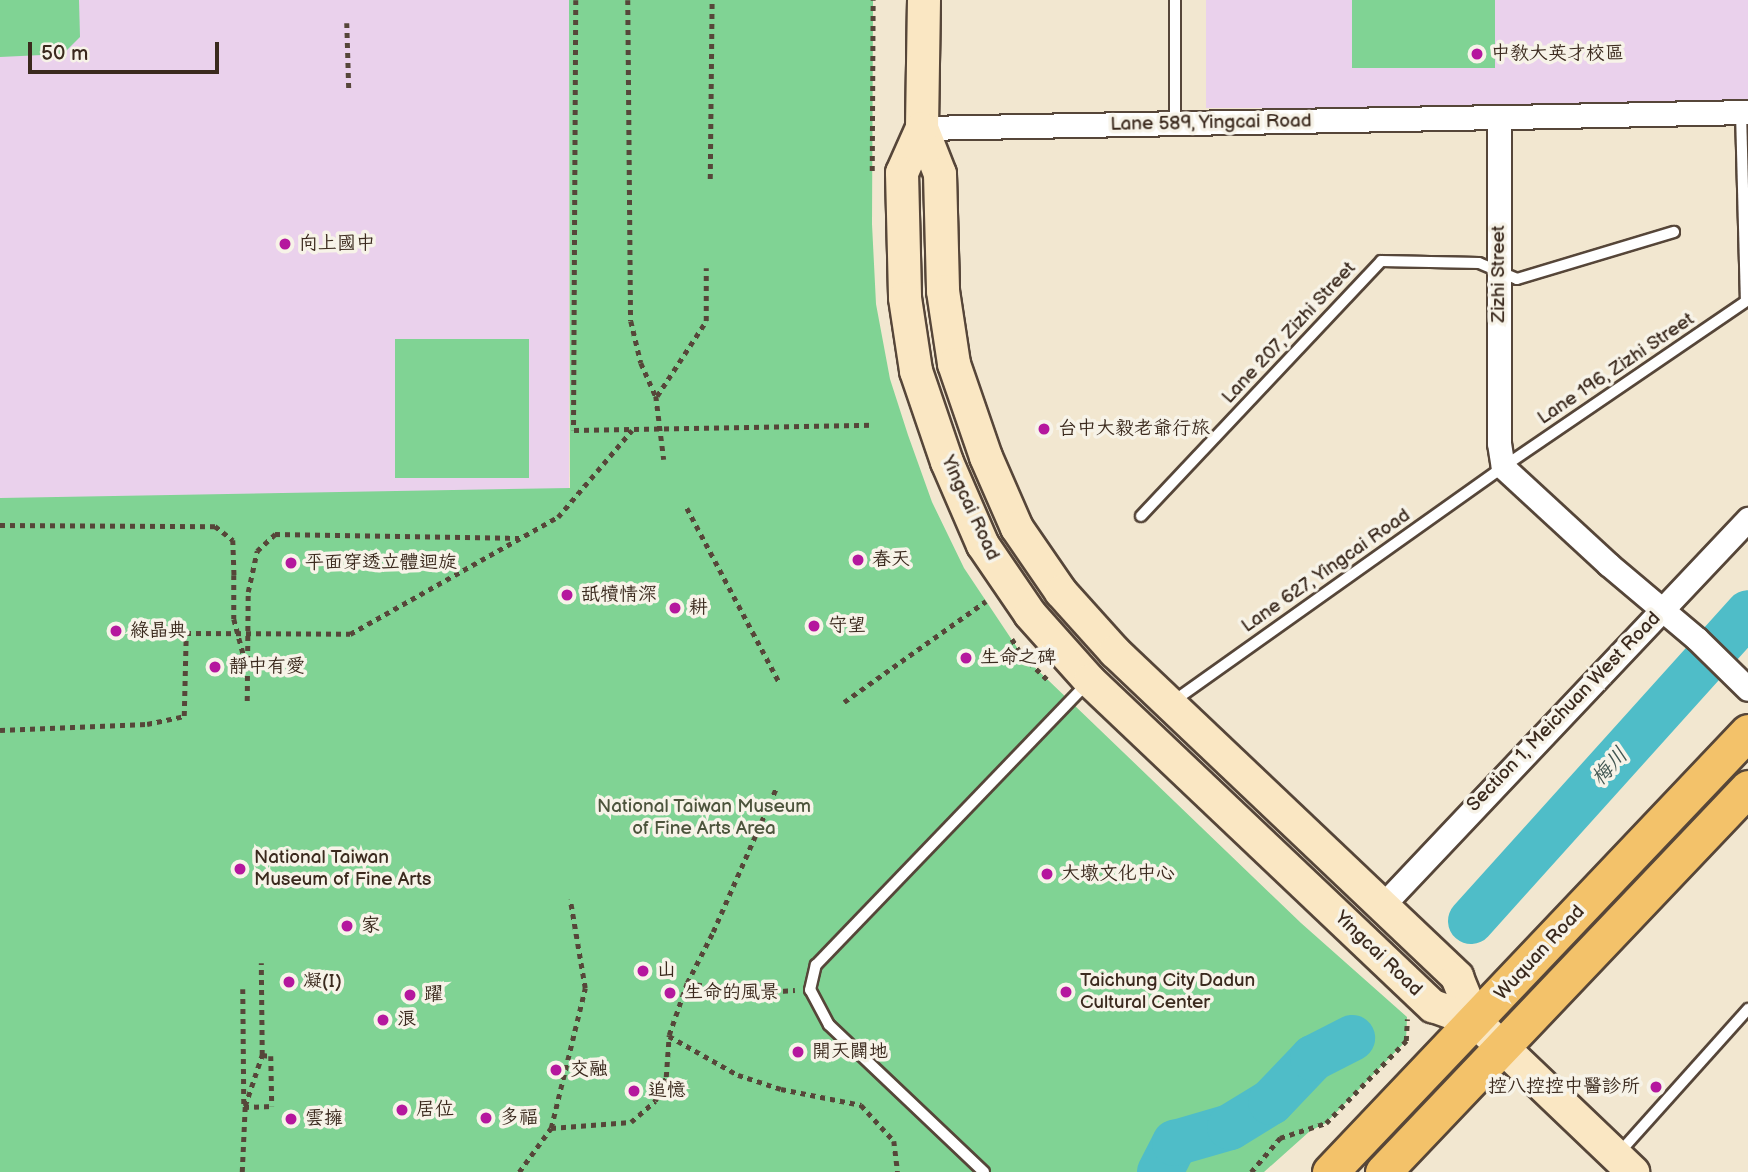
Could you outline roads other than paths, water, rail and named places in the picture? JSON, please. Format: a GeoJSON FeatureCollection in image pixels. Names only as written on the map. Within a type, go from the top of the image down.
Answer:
{"type":"FeatureCollection","features":[{"type":"Feature","properties":{"kind":"main road","name":"Yingcai Road"},"geometry":{"type":"LineString","coordinates":[[924,0],[922,128],[940,174],[943,292],[954,364],[991,468],[1017,528],[1061,592],[1115,652],[1457,977],[1475,1021]]}},
{"type":"Feature","properties":{"kind":"main road","name":"Yingcai Road"},"geometry":{"type":"LineString","coordinates":[[922,128],[902,173],[905,298],[916,371],[947,462],[983,545],[1030,614],[1090,681],[1433,1006],[1475,1021]]}},
{"type":"Feature","properties":{"kind":"main road","name":"Wuquan Road"},"geometry":{"type":"LineString","coordinates":[[1330,1172],[1748,732]]}},
{"type":"Feature","properties":{"kind":"main road","name":"Wuquan Road"},"geometry":{"type":"LineString","coordinates":[[1383,1172],[1748,788]]}},
{"type":"Feature","properties":{"kind":"main road"},"geometry":{"type":"LineString","coordinates":[[1475,1021],[1625,1164]]}},
{"type":"Feature","properties":{"kind":"street"},"geometry":{"type":"LineString","coordinates":[[1499,117],[1745,112]]}},
{"type":"Feature","properties":{"kind":"street","name":"Lane 589, Yingcai Road"},"geometry":{"type":"LineString","coordinates":[[922,128],[1499,117]]}},
{"type":"Feature","properties":{"kind":"street","name":"Zizhi Street"},"geometry":{"type":"LineString","coordinates":[[1499,117],[1499,443],[1503,467]]}},
{"type":"Feature","properties":{"kind":"street"},"geometry":{"type":"LineString","coordinates":[[1503,467],[1608,564],[1663,609],[1748,689]]}},
{"type":"Feature","properties":{"kind":"street","name":"Section 1, Meichuan West Road"},"geometry":{"type":"LineString","coordinates":[[1382,906],[1748,519]]}},
{"type":"Feature","properties":{"kind":"lane"},"geometry":{"type":"LineString","coordinates":[[1175,0],[1175,124]]}},
{"type":"Feature","properties":{"kind":"lane"},"geometry":{"type":"LineString","coordinates":[[1745,112],[1747,300]]}},
{"type":"Feature","properties":{"kind":"lane","name":"Lane 207, Zizhi Street"},"geometry":{"type":"LineString","coordinates":[[1141,516],[1381,261],[1479,263],[1517,279],[1674,232]]}},
{"type":"Feature","properties":{"kind":"lane","name":"Lane 196, Zizhi Street"},"geometry":{"type":"LineString","coordinates":[[1503,467],[1747,300]]}},
{"type":"Feature","properties":{"kind":"lane","name":"Lane 627, Yingcai Road"},"geometry":{"type":"LineString","coordinates":[[1169,704],[1503,467]]}},
{"type":"Feature","properties":{"kind":"lane"},"geometry":{"type":"LineString","coordinates":[[984,1172],[829,1025],[810,990],[816,965],[1090,681]]}},
{"type":"Feature","properties":{"kind":"lane"},"geometry":{"type":"LineString","coordinates":[[1625,1164],[1748,1009]]}},
{"type":"Feature","properties":{"kind":"waterway","name":"梅川"},"geometry":{"type":"LineString","coordinates":[[1471,921],[1748,613]]}},
{"type":"Feature","properties":{"kind":"waterway","name":"梅川"},"geometry":{"type":"LineString","coordinates":[[1160,1172],[1175,1143],[1230,1127],[1271,1102],[1313,1058],[1352,1038]]}},
{"type":"Feature","properties":{"kind":"place","name":"中教大英才校區"},"geometry":{"type":"Point","coordinates":[1477,54]}},
{"type":"Feature","properties":{"kind":"place","name":"向上國中"},"geometry":{"type":"Point","coordinates":[285,244]}},
{"type":"Feature","properties":{"kind":"place","name":"台中大毅老爺行旅"},"geometry":{"type":"Point","coordinates":[1044,429]}},
{"type":"Feature","properties":{"kind":"place","name":"春天"},"geometry":{"type":"Point","coordinates":[858,560]}},
{"type":"Feature","properties":{"kind":"place","name":"平面穿透立體迴旋"},"geometry":{"type":"Point","coordinates":[291,563]}},
{"type":"Feature","properties":{"kind":"place","name":"舐犢情深"},"geometry":{"type":"Point","coordinates":[567,595]}},
{"type":"Feature","properties":{"kind":"place","name":"耕"},"geometry":{"type":"Point","coordinates":[675,608]}},
{"type":"Feature","properties":{"kind":"place","name":"守望"},"geometry":{"type":"Point","coordinates":[814,626]}},
{"type":"Feature","properties":{"kind":"place","name":"綠晶典"},"geometry":{"type":"Point","coordinates":[116,631]}},
{"type":"Feature","properties":{"kind":"place","name":"生命之碑"},"geometry":{"type":"Point","coordinates":[966,658]}},
{"type":"Feature","properties":{"kind":"place","name":"靜中有愛"},"geometry":{"type":"Point","coordinates":[215,667]}},
{"type":"Feature","properties":{"kind":"place","name":"National Taiwan Museum of Fine Arts"},"geometry":{"type":"Point","coordinates":[240,869]}},
{"type":"Feature","properties":{"kind":"place","name":"大墩文化中心"},"geometry":{"type":"Point","coordinates":[1047,874]}},
{"type":"Feature","properties":{"kind":"place","name":"家"},"geometry":{"type":"Point","coordinates":[347,926]}},
{"type":"Feature","properties":{"kind":"place","name":"山"},"geometry":{"type":"Point","coordinates":[643,971]}},
{"type":"Feature","properties":{"kind":"place","name":"凝(I)"},"geometry":{"type":"Point","coordinates":[289,982]}},
{"type":"Feature","properties":{"kind":"place","name":"Taichung City Dadun Cultural Center"},"geometry":{"type":"Point","coordinates":[1066,992]}},
{"type":"Feature","properties":{"kind":"place","name":"生命的風景"},"geometry":{"type":"Point","coordinates":[670,993]}},
{"type":"Feature","properties":{"kind":"place","name":"躍"},"geometry":{"type":"Point","coordinates":[410,995]}},
{"type":"Feature","properties":{"kind":"place","name":"浪"},"geometry":{"type":"Point","coordinates":[383,1020]}},
{"type":"Feature","properties":{"kind":"place","name":"開天闢地"},"geometry":{"type":"Point","coordinates":[798,1052]}},
{"type":"Feature","properties":{"kind":"place","name":"交融"},"geometry":{"type":"Point","coordinates":[556,1070]}},
{"type":"Feature","properties":{"kind":"place","name":"控八控控中醫診所"},"geometry":{"type":"Point","coordinates":[1656,1087]}},
{"type":"Feature","properties":{"kind":"place","name":"追憶"},"geometry":{"type":"Point","coordinates":[634,1091]}},
{"type":"Feature","properties":{"kind":"place","name":"居位"},"geometry":{"type":"Point","coordinates":[402,1110]}},
{"type":"Feature","properties":{"kind":"place","name":"多福"},"geometry":{"type":"Point","coordinates":[486,1118]}},
{"type":"Feature","properties":{"kind":"place","name":"雲擁"},"geometry":{"type":"Point","coordinates":[291,1119]}},
{"type":"Feature","properties":{"kind":"park label","name":"National Taiwan Museum of Fine Arts Area"},"geometry":{"type":"Point","coordinates":[704,818]}}]}
